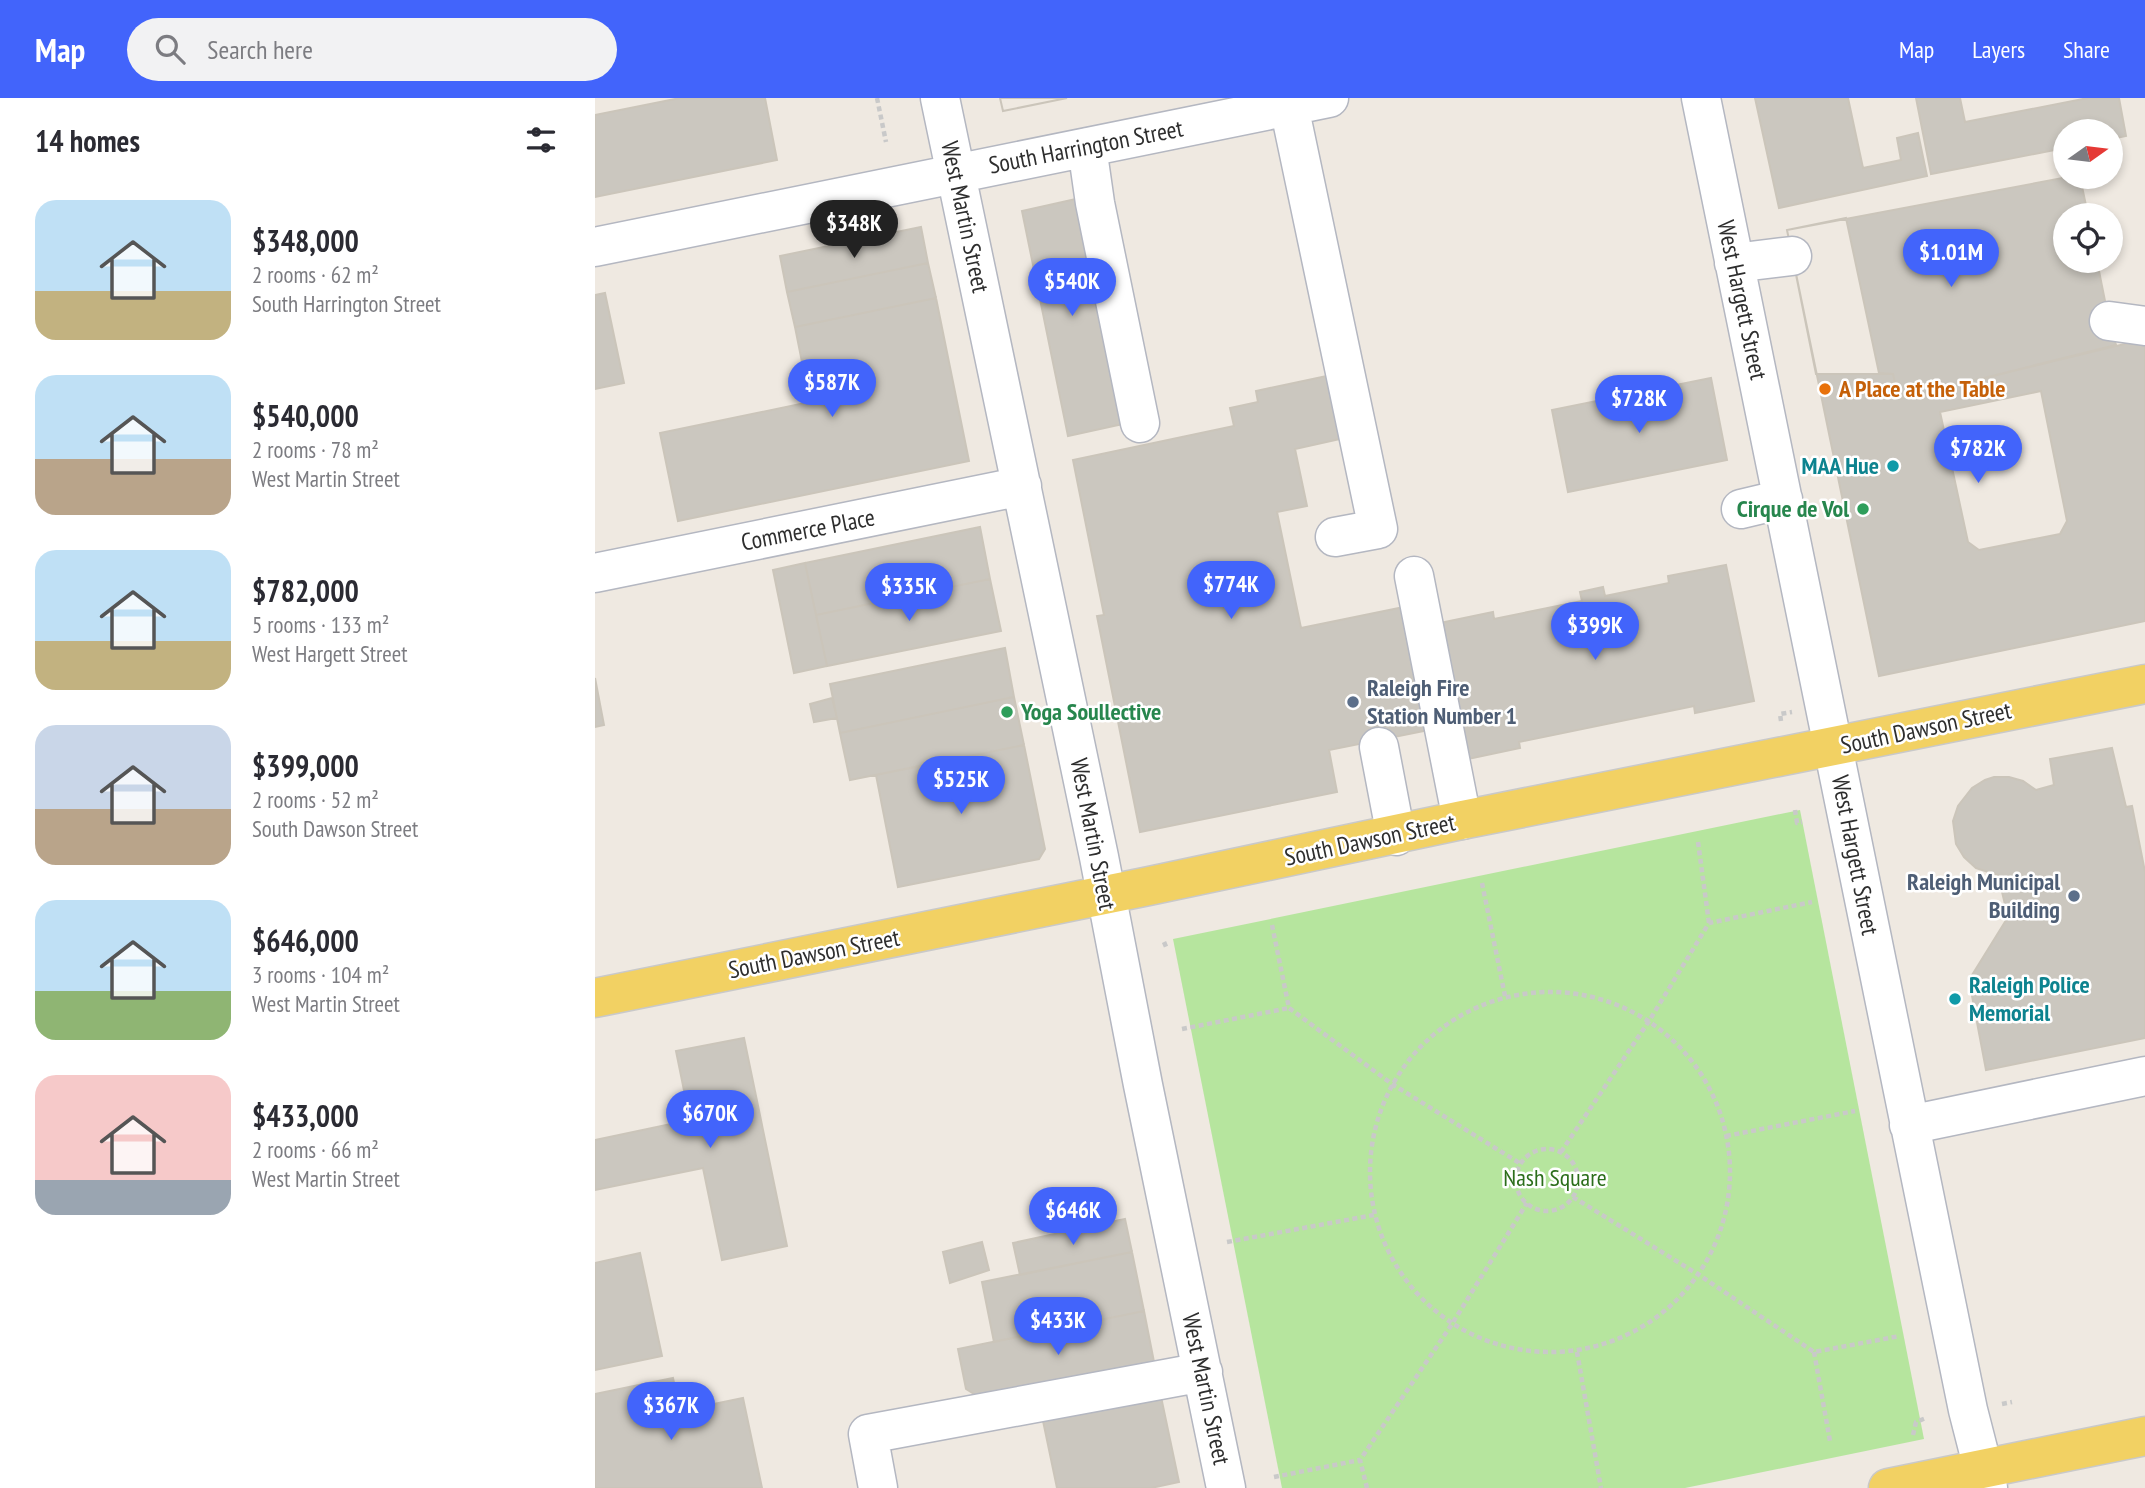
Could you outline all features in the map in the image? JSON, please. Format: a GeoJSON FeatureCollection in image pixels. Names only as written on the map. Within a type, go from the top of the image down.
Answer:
{"type":"FeatureCollection","features":[{"type":"Feature","properties":{"kind":"main road","name":"South Dawson Street"},"geometry":{"type":"LineString","coordinates":[[595,998],[1396,836],[1462,820],[2145,684]]}},
{"type":"Feature","properties":{"kind":"main road"},"geometry":{"type":"LineString","coordinates":[[1888,1488],[1986,1478],[2145,1436]]}},
{"type":"Feature","properties":{"kind":"street","name":"West Martin Street"},"geometry":{"type":"LineString","coordinates":[[940,98],[1227,1488]]}},
{"type":"Feature","properties":{"kind":"street","name":"South Harrington Street"},"geometry":{"type":"LineString","coordinates":[[595,247],[1329,98]]}},
{"type":"Feature","properties":{"kind":"street","name":"West Hargett Street"},"geometry":{"type":"LineString","coordinates":[[1701,98],[1909,1125],[1968,1410],[1986,1478]]}},
{"type":"Feature","properties":{"kind":"street"},"geometry":{"type":"LineString","coordinates":[[1289,106],[1378,529],[1335,537]]}},
{"type":"Feature","properties":{"kind":"street"},"geometry":{"type":"LineString","coordinates":[[1087,147],[1095,203],[1140,423]]}},
{"type":"Feature","properties":{"kind":"street"},"geometry":{"type":"LineString","coordinates":[[1734,263],[1792,256]]}},
{"type":"Feature","properties":{"kind":"street","name":"Commerce Place"},"geometry":{"type":"LineString","coordinates":[[595,573],[1022,486]]}},
{"type":"Feature","properties":{"kind":"street"},"geometry":{"type":"LineString","coordinates":[[1741,509],[1783,499]]}},
{"type":"Feature","properties":{"kind":"street"},"geometry":{"type":"LineString","coordinates":[[1414,576],[1462,820]]}},
{"type":"Feature","properties":{"kind":"street"},"geometry":{"type":"LineString","coordinates":[[1379,747],[1396,836]]}},
{"type":"Feature","properties":{"kind":"street"},"geometry":{"type":"LineString","coordinates":[[1909,1125],[2145,1076]]}},
{"type":"Feature","properties":{"kind":"street"},"geometry":{"type":"LineString","coordinates":[[879,1488],[867,1434],[1203,1372]]}},
{"type":"Feature","properties":{"kind":"path"},"geometry":{"type":"LineString","coordinates":[[877,98],[886,142]]}},
{"type":"Feature","properties":{"kind":"path"},"geometry":{"type":"LineString","coordinates":[[1795,810],[1797,823],[1802,822]]}},
{"type":"Feature","properties":{"kind":"path"},"geometry":{"type":"LineString","coordinates":[[1561,1152],[1649,1021],[1709,923],[1698,842]]}},
{"type":"Feature","properties":{"kind":"path"},"geometry":{"type":"LineString","coordinates":[[1482,883],[1505,996]]}},
{"type":"Feature","properties":{"kind":"path"},"geometry":{"type":"LineString","coordinates":[[1709,923],[1812,902]]}},
{"type":"Feature","properties":{"kind":"path"},"geometry":{"type":"LineString","coordinates":[[1272,925],[1289,1008],[1392,1084],[1521,1164]]}},
{"type":"Feature","properties":{"kind":"path"},"geometry":{"type":"LineString","coordinates":[[1164,942],[1167,949]]}},
{"type":"Feature","properties":{"kind":"path"},"geometry":{"type":"LineString","coordinates":[[1545,991],[1601,999],[1649,1021],[1681,1049],[1707,1087],[1713,1096],[1726,1136],[1730,1175],[1726,1210],[1719,1235],[1699,1275],[1672,1306],[1634,1333],[1577,1352],[1540,1353],[1497,1345],[1452,1324],[1421,1300],[1389,1255],[1374,1214],[1369,1170],[1377,1118],[1392,1084],[1422,1044],[1443,1026],[1505,996],[1545,991]]}},
{"type":"Feature","properties":{"kind":"path"},"geometry":{"type":"LineString","coordinates":[[1182,1029],[1289,1008]]}},
{"type":"Feature","properties":{"kind":"path"},"geometry":{"type":"LineString","coordinates":[[1726,1136],[1855,1111]]}},
{"type":"Feature","properties":{"kind":"path"},"geometry":{"type":"LineString","coordinates":[[1534,1152],[1561,1152],[1569,1158],[1578,1177],[1573,1197],[1557,1210],[1536,1209],[1527,1203],[1517,1185],[1521,1164],[1534,1152]]}},
{"type":"Feature","properties":{"kind":"path"},"geometry":{"type":"LineString","coordinates":[[1573,1197],[1699,1275],[1814,1352],[1900,1336]]}},
{"type":"Feature","properties":{"kind":"path"},"geometry":{"type":"LineString","coordinates":[[1274,1477],[1360,1461],[1452,1324],[1527,1203]]}},
{"type":"Feature","properties":{"kind":"path"},"geometry":{"type":"LineString","coordinates":[[1227,1242],[1374,1214]]}},
{"type":"Feature","properties":{"kind":"path"},"geometry":{"type":"LineString","coordinates":[[1577,1352],[1601,1488]]}},
{"type":"Feature","properties":{"kind":"path"},"geometry":{"type":"LineString","coordinates":[[1814,1352],[1830,1441]]}},
{"type":"Feature","properties":{"kind":"path"},"geometry":{"type":"LineString","coordinates":[[1913,1435],[1916,1422],[1926,1418]]}},
{"type":"Feature","properties":{"kind":"path"},"geometry":{"type":"LineString","coordinates":[[1360,1461],[1367,1488]]}},
{"type":"Feature","properties":{"kind":"green space","name":"Nash Square"},"geometry":{"type":"Polygon","coordinates":[[[1800,810],[1924,1439],[1685,1488],[1282,1488],[1173,939],[1800,810]]]}},
{"type":"Feature","properties":{"kind":"building"},"geometry":{"type":"Polygon","coordinates":[[[680,98],[765,98],[777,160],[595,197],[595,115],[680,98]]]}},
{"type":"Feature","properties":{"kind":"building"},"geometry":{"type":"Polygon","coordinates":[[[1000,98],[1067,98],[1003,111],[1000,98]]]}},
{"type":"Feature","properties":{"kind":"building"},"geometry":{"type":"Polygon","coordinates":[[[1000,98],[1067,98],[1003,111],[1000,98]]]}},
{"type":"Feature","properties":{"kind":"building"},"geometry":{"type":"Polygon","coordinates":[[[1755,98],[1848,98],[1863,168],[1901,160],[1897,138],[1918,133],[1927,176],[1779,208],[1755,98]]]}},
{"type":"Feature","properties":{"kind":"building"},"geometry":{"type":"Polygon","coordinates":[[[1916,98],[1960,98],[1965,122],[2088,98],[2119,98],[2123,119],[2053,119],[2053,150],[1931,174],[1916,98]]]}},
{"type":"Feature","properties":{"kind":"building"},"geometry":{"type":"Polygon","coordinates":[[[2053,180],[2053,189],[2083,189],[2085,203],[2053,203],[2053,273],[2099,273],[2116,345],[1899,399],[1893,374],[1816,374],[1787,230],[2053,180]]]}},
{"type":"Feature","properties":{"kind":"building"},"geometry":{"type":"Polygon","coordinates":[[[1076,199],[1123,424],[1068,436],[1022,211],[1076,199]]]}},
{"type":"Feature","properties":{"kind":"building","name":"MAA Hue"},"geometry":{"type":"Polygon","coordinates":[[[1846,218],[1879,373],[1893,374],[1899,399],[2145,339],[2145,621],[1879,676],[1787,230],[1846,218]],[[2041,391],[1940,412],[1968,542],[1979,550],[2060,534],[2067,521],[2041,391]]]}},
{"type":"Feature","properties":{"kind":"building"},"geometry":{"type":"Polygon","coordinates":[[[921,227],[928,263],[787,292],[780,256],[921,227]]]}},
{"type":"Feature","properties":{"kind":"building"},"geometry":{"type":"Polygon","coordinates":[[[928,263],[936,298],[795,327],[787,292],[928,263]]]}},
{"type":"Feature","properties":{"kind":"building"},"geometry":{"type":"Polygon","coordinates":[[[605,293],[624,383],[595,389],[595,295],[605,293]]]}},
{"type":"Feature","properties":{"kind":"building"},"geometry":{"type":"Polygon","coordinates":[[[936,298],[969,461],[678,521],[660,433],[810,402],[795,327],[936,298]]]}},
{"type":"Feature","properties":{"kind":"building"},"geometry":{"type":"Polygon","coordinates":[[[1327,376],[1340,439],[1295,449],[1307,506],[1277,512],[1301,628],[1404,607],[1429,730],[1329,750],[1337,792],[1140,832],[1097,616],[1104,615],[1073,460],[1234,426],[1230,408],[1258,402],[1256,391],[1327,376]]]}},
{"type":"Feature","properties":{"kind":"building"},"geometry":{"type":"Polygon","coordinates":[[[1711,378],[1727,460],[1568,492],[1552,410],[1711,378]]]}},
{"type":"Feature","properties":{"kind":"building"},"geometry":{"type":"Polygon","coordinates":[[[980,527],[990,579],[816,615],[805,563],[980,527]]]}},
{"type":"Feature","properties":{"kind":"building"},"geometry":{"type":"Polygon","coordinates":[[[805,563],[827,666],[794,673],[773,570],[805,563]]]}},
{"type":"Feature","properties":{"kind":"building"},"geometry":{"type":"Polygon","coordinates":[[[1726,565],[1754,701],[1695,713],[1694,706],[1519,742],[1520,748],[1463,760],[1435,624],[1493,612],[1494,619],[1582,601],[1580,592],[1603,587],[1605,596],[1669,583],[1668,576],[1726,565]]]}},
{"type":"Feature","properties":{"kind":"building"},"geometry":{"type":"Polygon","coordinates":[[[990,579],[1001,631],[827,666],[816,615],[990,579]]]}},
{"type":"Feature","properties":{"kind":"building"},"geometry":{"type":"Polygon","coordinates":[[[1005,648],[1014,697],[840,733],[830,684],[1005,648]]]}},
{"type":"Feature","properties":{"kind":"building"},"geometry":{"type":"Polygon","coordinates":[[[595,678],[604,725],[595,727],[595,678]]]}},
{"type":"Feature","properties":{"kind":"building"},"geometry":{"type":"Polygon","coordinates":[[[1014,697],[1024,745],[850,780],[840,733],[1014,697]]]}},
{"type":"Feature","properties":{"kind":"building"},"geometry":{"type":"Polygon","coordinates":[[[832,698],[837,718],[814,722],[810,704],[832,698]]]}},
{"type":"Feature","properties":{"kind":"building"},"geometry":{"type":"Polygon","coordinates":[[[1024,745],[1045,849],[1039,859],[898,887],[876,775],[1024,745]]]}},
{"type":"Feature","properties":{"kind":"building","name":"Raleigh Municipal Building"},"geometry":{"type":"Polygon","coordinates":[[[2112,748],[2126,807],[2132,806],[2145,872],[2145,1038],[1986,1070],[1969,980],[2008,917],[1998,875],[1976,868],[1964,857],[1956,844],[1953,821],[1958,806],[1972,788],[1985,780],[2009,777],[2023,781],[2036,790],[2054,785],[2050,759],[2112,748]]]}},
{"type":"Feature","properties":{"kind":"building"},"geometry":{"type":"Polygon","coordinates":[[[744,1038],[787,1246],[722,1260],[703,1168],[595,1190],[595,1140],[690,1120],[676,1051],[744,1038]]]}},
{"type":"Feature","properties":{"kind":"building"},"geometry":{"type":"Polygon","coordinates":[[[1125,1219],[1132,1252],[1020,1275],[1013,1243],[1125,1219]]]}},
{"type":"Feature","properties":{"kind":"building"},"geometry":{"type":"Polygon","coordinates":[[[982,1242],[989,1270],[950,1283],[943,1252],[982,1242]]]}},
{"type":"Feature","properties":{"kind":"building"},"geometry":{"type":"Polygon","coordinates":[[[1132,1252],[1144,1311],[994,1342],[982,1282],[1132,1252]]]}},
{"type":"Feature","properties":{"kind":"building"},"geometry":{"type":"Polygon","coordinates":[[[640,1253],[662,1356],[595,1370],[595,1263],[640,1253]]]}},
{"type":"Feature","properties":{"kind":"building"},"geometry":{"type":"Polygon","coordinates":[[[1144,1311],[1155,1367],[985,1401],[966,1389],[958,1349],[1144,1311]]]}},
{"type":"Feature","properties":{"kind":"building"},"geometry":{"type":"Polygon","coordinates":[[[673,1378],[680,1411],[743,1398],[762,1488],[595,1488],[595,1394],[673,1378]]]}},
{"type":"Feature","properties":{"kind":"building"},"geometry":{"type":"Polygon","coordinates":[[[1160,1392],[1179,1482],[1151,1488],[1057,1488],[1042,1416],[1160,1392]]]}},
{"type":"Feature","properties":{"kind":"place","name":"A Place at the Table"},"geometry":{"type":"Point","coordinates":[1825,389]}},
{"type":"Feature","properties":{"kind":"place","name":"MAA Hue"},"geometry":{"type":"Point","coordinates":[1893,466]}},
{"type":"Feature","properties":{"kind":"place","name":"Cirque de Vol"},"geometry":{"type":"Point","coordinates":[1863,509]}},
{"type":"Feature","properties":{"kind":"place","name":"Raleigh Fire Station Number 1"},"geometry":{"type":"Point","coordinates":[1353,702]}},
{"type":"Feature","properties":{"kind":"place","name":"Yoga Soullective"},"geometry":{"type":"Point","coordinates":[1007,712]}},
{"type":"Feature","properties":{"kind":"place","name":"Raleigh Municipal Building"},"geometry":{"type":"Point","coordinates":[2074,896]}},
{"type":"Feature","properties":{"kind":"place","name":"Raleigh Police Memorial"},"geometry":{"type":"Point","coordinates":[1955,999]}}]}
